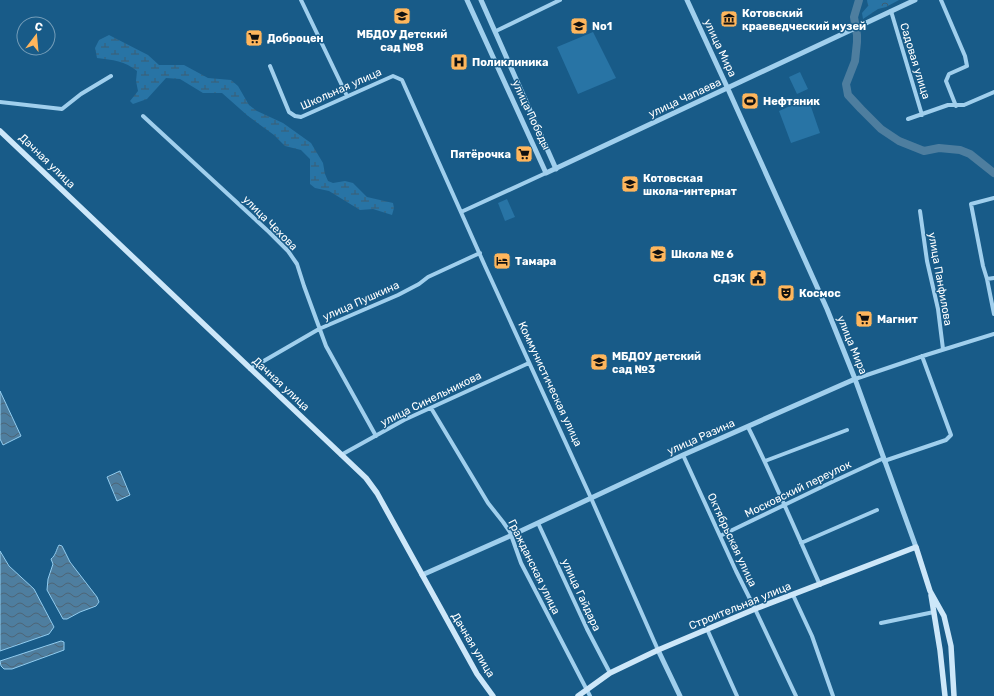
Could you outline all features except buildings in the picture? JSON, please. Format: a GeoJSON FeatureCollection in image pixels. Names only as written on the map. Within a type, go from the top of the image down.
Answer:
{"type":"FeatureCollection","features":[{"type":"Feature","properties":{"kind":"main road","name":"Дачная улица"},"geometry":{"type":"LineString","coordinates":[[0,131],[366,478],[377,493],[476,674],[493,696]]}},
{"type":"Feature","properties":{"kind":"main road","name":"Строительная улица"},"geometry":{"type":"LineString","coordinates":[[578,696],[610,673],[658,650],[755,609],[916,547]]}},
{"type":"Feature","properties":{"kind":"main road","name":"улица Мира"},"geometry":{"type":"LineString","coordinates":[[916,547],[930,591],[944,616],[952,646],[954,696]]}},
{"type":"Feature","properties":{"kind":"main road"},"geometry":{"type":"LineString","coordinates":[[930,591],[940,650],[945,696]]}},
{"type":"Feature","properties":{"kind":"street"},"geometry":{"type":"LineString","coordinates":[[301,0],[347,96]]}},
{"type":"Feature","properties":{"kind":"street","name":"улица Победы"},"geometry":{"type":"LineString","coordinates":[[467,0],[546,174]]}},
{"type":"Feature","properties":{"kind":"street","name":"улица Победы"},"geometry":{"type":"LineString","coordinates":[[481,0],[556,169]]}},
{"type":"Feature","properties":{"kind":"street","name":"улица Мира"},"geometry":{"type":"LineString","coordinates":[[687,0],[827,309],[855,380],[916,547]]}},
{"type":"Feature","properties":{"kind":"street","name":"улица Чапаева"},"geometry":{"type":"LineString","coordinates":[[461,212],[546,174],[915,0]]}},
{"type":"Feature","properties":{"kind":"street"},"geometry":{"type":"LineString","coordinates":[[942,0],[968,66],[949,74],[946,81],[956,106]]}},
{"type":"Feature","properties":{"kind":"street"},"geometry":{"type":"LineString","coordinates":[[496,31],[558,1]]}},
{"type":"Feature","properties":{"kind":"street","name":"Садовая улица"},"geometry":{"type":"LineString","coordinates":[[891,11],[922,115]]}},
{"type":"Feature","properties":{"kind":"street","name":"Школьная улица"},"geometry":{"type":"LineString","coordinates":[[270,66],[289,112],[295,116],[301,117],[393,76],[402,80]]}},
{"type":"Feature","properties":{"kind":"street"},"geometry":{"type":"LineString","coordinates":[[0,102],[62,109],[81,94],[111,76]]}},
{"type":"Feature","properties":{"kind":"street","name":"Коммунистическая улица"},"geometry":{"type":"LineString","coordinates":[[402,80],[680,696]]}},
{"type":"Feature","properties":{"kind":"street"},"geometry":{"type":"LineString","coordinates":[[908,119],[948,105],[964,105],[994,92]]}},
{"type":"Feature","properties":{"kind":"street","name":"улица Чехова"},"geometry":{"type":"LineString","coordinates":[[143,116],[288,251],[297,264],[326,346],[376,436]]}},
{"type":"Feature","properties":{"kind":"street"},"geometry":{"type":"LineString","coordinates":[[994,198],[971,204],[994,314]]}},
{"type":"Feature","properties":{"kind":"street","name":"улица Панфилова"},"geometry":{"type":"LineString","coordinates":[[920,211],[927,261],[938,309],[943,349]]}},
{"type":"Feature","properties":{"kind":"street","name":"улица Пушкина"},"geometry":{"type":"LineString","coordinates":[[250,369],[319,329],[398,295],[419,284],[428,277],[480,253]]}},
{"type":"Feature","properties":{"kind":"street"},"geometry":{"type":"LineString","coordinates":[[987,279],[994,278]]}},
{"type":"Feature","properties":{"kind":"street","name":"улица Разина"},"geometry":{"type":"LineString","coordinates":[[422,575],[683,456],[855,380],[943,349],[994,334]]}},
{"type":"Feature","properties":{"kind":"street","name":"Московский переулок"},"geometry":{"type":"LineString","coordinates":[[720,536],[834,481],[884,459],[946,440],[951,435],[922,356]]}},
{"type":"Feature","properties":{"kind":"street","name":"улица Синельникова"},"geometry":{"type":"LineString","coordinates":[[341,455],[404,420],[529,363]]}},
{"type":"Feature","properties":{"kind":"street","name":"Гражданская улица"},"geometry":{"type":"LineString","coordinates":[[431,408],[488,503],[510,532],[510,536],[521,563],[590,696]]}},
{"type":"Feature","properties":{"kind":"street"},"geometry":{"type":"LineString","coordinates":[[748,427],[765,461],[820,585]]}},
{"type":"Feature","properties":{"kind":"street"},"geometry":{"type":"LineString","coordinates":[[765,461],[847,430]]}},
{"type":"Feature","properties":{"kind":"street","name":"Октябрьская улица"},"geometry":{"type":"LineString","coordinates":[[683,456],[796,696]]}},
{"type":"Feature","properties":{"kind":"street"},"geometry":{"type":"LineString","coordinates":[[801,542],[877,510]]}},
{"type":"Feature","properties":{"kind":"street","name":"улица Гайдара"},"geometry":{"type":"LineString","coordinates":[[538,523],[587,629],[610,673]]}},
{"type":"Feature","properties":{"kind":"street"},"geometry":{"type":"LineString","coordinates":[[793,595],[812,636],[833,696]]}},
{"type":"Feature","properties":{"kind":"street"},"geometry":{"type":"LineString","coordinates":[[881,623],[934,612]]}},
{"type":"Feature","properties":{"kind":"street"},"geometry":{"type":"LineString","coordinates":[[707,630],[738,696]]}},
{"type":"Feature","properties":{"kind":"green space"},"geometry":{"type":"Polygon","coordinates":[[[867,0],[899,0],[886,7],[878,9],[863,19],[862,13],[868,6],[867,0]]]}},
{"type":"Feature","properties":{"kind":"green space"},"geometry":{"type":"Polygon","coordinates":[[[593,32],[616,78],[578,94],[557,47],[593,32]]]}},
{"type":"Feature","properties":{"kind":"green space"},"geometry":{"type":"Polygon","coordinates":[[[109,35],[148,55],[159,65],[184,65],[208,78],[231,80],[238,86],[249,105],[257,111],[283,123],[311,143],[323,163],[328,181],[333,183],[345,181],[353,183],[367,197],[393,203],[394,208],[392,215],[373,209],[360,210],[329,191],[315,188],[310,184],[310,159],[301,150],[285,146],[274,135],[248,116],[222,93],[203,93],[180,79],[166,78],[147,99],[133,104],[130,101],[138,91],[136,81],[137,71],[114,60],[97,58],[95,48],[99,40],[109,35]]]}},
{"type":"Feature","properties":{"kind":"green space"},"geometry":{"type":"Polygon","coordinates":[[[800,72],[808,89],[797,94],[789,77],[800,72]]]}},
{"type":"Feature","properties":{"kind":"green space"},"geometry":{"type":"Polygon","coordinates":[[[808,98],[820,133],[791,143],[779,111],[808,98]]]}},
{"type":"Feature","properties":{"kind":"green space"},"geometry":{"type":"Polygon","coordinates":[[[507,199],[515,217],[505,221],[498,203],[507,199]]]}},
{"type":"Feature","properties":{"kind":"water"},"geometry":{"type":"Polygon","coordinates":[[[0,391],[21,436],[3,445],[0,439],[0,391]]]}},
{"type":"Feature","properties":{"kind":"water"},"geometry":{"type":"Polygon","coordinates":[[[120,471],[130,495],[117,501],[107,477],[120,471]]]}},
{"type":"Feature","properties":{"kind":"water"},"geometry":{"type":"Polygon","coordinates":[[[59,545],[62,546],[70,562],[97,597],[99,602],[96,606],[67,619],[63,619],[47,590],[48,579],[53,564],[51,559],[59,545]]]}},
{"type":"Feature","properties":{"kind":"water"},"geometry":{"type":"Polygon","coordinates":[[[0,551],[9,566],[34,589],[54,627],[49,634],[0,651],[0,551]]]}},
{"type":"Feature","properties":{"kind":"water"},"geometry":{"type":"Polygon","coordinates":[[[61,641],[64,642],[64,650],[12,669],[4,669],[1,666],[0,661],[61,641]]]}},
{"type":"Feature","properties":{"kind":"waterway"},"geometry":{"type":"LineString","coordinates":[[859,0],[854,17],[857,35],[855,61],[846,84],[848,95],[881,129],[899,141],[924,151],[939,148],[960,150],[970,154],[994,173]]}},
{"type":"Feature","properties":{"kind":"place","name":"МБДОУ Детский сад №8"},"geometry":{"type":"Point","coordinates":[402,16]}},
{"type":"Feature","properties":{"kind":"place","name":"Котовский краеведческий музей"},"geometry":{"type":"Point","coordinates":[729,19]}},
{"type":"Feature","properties":{"kind":"place","name":"No1"},"geometry":{"type":"Point","coordinates":[579,26]}},
{"type":"Feature","properties":{"kind":"place","name":"Доброцен"},"geometry":{"type":"Point","coordinates":[254,38]}},
{"type":"Feature","properties":{"kind":"place","name":"Поликлиника"},"geometry":{"type":"Point","coordinates":[459,62]}},
{"type":"Feature","properties":{"kind":"place","name":"Нефтяник"},"geometry":{"type":"Point","coordinates":[750,101]}},
{"type":"Feature","properties":{"kind":"place","name":"Пятёрочка"},"geometry":{"type":"Point","coordinates":[524,154]}},
{"type":"Feature","properties":{"kind":"place","name":"Котовская школа-интернат"},"geometry":{"type":"Point","coordinates":[630,184]}},
{"type":"Feature","properties":{"kind":"place","name":"Школа № 6"},"geometry":{"type":"Point","coordinates":[658,254]}},
{"type":"Feature","properties":{"kind":"place","name":"Тамара"},"geometry":{"type":"Point","coordinates":[502,261]}},
{"type":"Feature","properties":{"kind":"place","name":"СДЭК"},"geometry":{"type":"Point","coordinates":[758,278]}},
{"type":"Feature","properties":{"kind":"place","name":"Космос"},"geometry":{"type":"Point","coordinates":[786,293]}},
{"type":"Feature","properties":{"kind":"place","name":"Магнит"},"geometry":{"type":"Point","coordinates":[864,319]}},
{"type":"Feature","properties":{"kind":"place","name":"МБДОУ детский сад №3"},"geometry":{"type":"Point","coordinates":[599,362]}}]}
